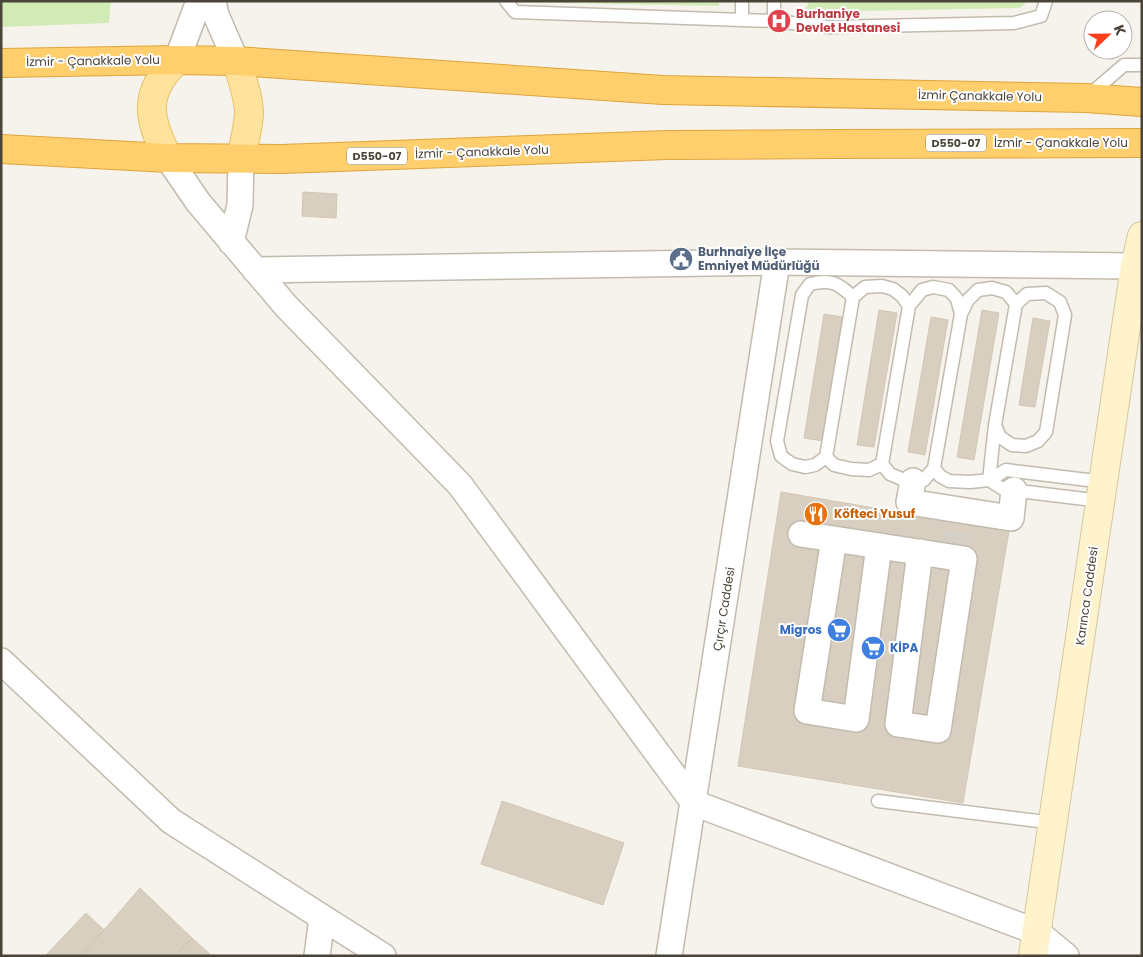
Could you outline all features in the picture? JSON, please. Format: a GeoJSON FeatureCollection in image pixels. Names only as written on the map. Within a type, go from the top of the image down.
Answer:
{"type":"FeatureCollection","features":[{"type":"Feature","properties":{"kind":"highway","name":"İzmir - Çanakkale Yolu"},"geometry":{"type":"LineString","coordinates":[[1,63],[177,60],[236,61],[663,90],[819,94]]}},
{"type":"Feature","properties":{"kind":"highway","name":"İzmir Çanakkale Yolu"},"geometry":{"type":"LineString","coordinates":[[819,94],[1086,98],[1142,102]]}},
{"type":"Feature","properties":{"kind":"highway","name":"İzmir - Çanakkale Yolu"},"geometry":{"type":"LineString","coordinates":[[1,148],[168,158],[282,159],[668,145],[1142,143]]}},
{"type":"Feature","properties":{"kind":"main road"},"geometry":{"type":"LineString","coordinates":[[168,158],[152,118],[152,104],[161,78],[177,60]]}},
{"type":"Feature","properties":{"kind":"main road"},"geometry":{"type":"LineString","coordinates":[[236,61],[244,83],[249,112],[245,142],[240,158]]}},
{"type":"Feature","properties":{"kind":"street"},"geometry":{"type":"LineString","coordinates":[[177,60],[199,1]]}},
{"type":"Feature","properties":{"kind":"street"},"geometry":{"type":"LineString","coordinates":[[213,1],[216,15],[236,61]]}},
{"type":"Feature","properties":{"kind":"street"},"geometry":{"type":"LineString","coordinates":[[168,158],[198,202],[286,306],[460,485],[694,803],[1066,956]]}},
{"type":"Feature","properties":{"kind":"street"},"geometry":{"type":"LineString","coordinates":[[231,242],[240,205],[240,158]]}},
{"type":"Feature","properties":{"kind":"street","name":"Karınca Caddesi"},"geometry":{"type":"LineString","coordinates":[[1035,944],[1135,266],[1142,236]]}},
{"type":"Feature","properties":{"kind":"street"},"geometry":{"type":"LineString","coordinates":[[255,270],[778,262],[1135,266]]}},
{"type":"Feature","properties":{"kind":"street","name":"Çırçır Caddesi"},"geometry":{"type":"LineString","coordinates":[[669,956],[778,262]]}},
{"type":"Feature","properties":{"kind":"street"},"geometry":{"type":"LineString","coordinates":[[913,481],[909,502],[1011,518],[1014,490]]}},
{"type":"Feature","properties":{"kind":"street"},"geometry":{"type":"LineString","coordinates":[[801,534],[920,552],[964,559],[938,730],[807,711],[834,539]]}},
{"type":"Feature","properties":{"kind":"street"},"geometry":{"type":"LineString","coordinates":[[856,719],[879,546]]}},
{"type":"Feature","properties":{"kind":"street"},"geometry":{"type":"LineString","coordinates":[[898,724],[920,552]]}},
{"type":"Feature","properties":{"kind":"street"},"geometry":{"type":"LineString","coordinates":[[1,661],[171,821],[382,956]]}},
{"type":"Feature","properties":{"kind":"street"},"geometry":{"type":"LineString","coordinates":[[316,956],[322,918]]}},
{"type":"Feature","properties":{"kind":"lane"},"geometry":{"type":"LineString","coordinates":[[506,1],[515,12],[774,21],[828,27],[1014,23],[1041,16],[1046,1]]}},
{"type":"Feature","properties":{"kind":"lane"},"geometry":{"type":"LineString","coordinates":[[742,1],[742,20]]}},
{"type":"Feature","properties":{"kind":"lane"},"geometry":{"type":"LineString","coordinates":[[774,1],[774,21]]}},
{"type":"Feature","properties":{"kind":"lane"},"geometry":{"type":"LineString","coordinates":[[1086,98],[1124,65],[1142,65]]}},
{"type":"Feature","properties":{"kind":"lane"},"geometry":{"type":"LineString","coordinates":[[853,298],[843,288],[833,283],[822,281],[810,284],[802,295],[777,441],[781,456],[792,464],[805,467],[815,465],[826,457],[853,298],[865,287],[882,286],[898,292],[909,306]]}},
{"type":"Feature","properties":{"kind":"lane"},"geometry":{"type":"LineString","coordinates":[[961,314],[957,299],[949,290],[933,287],[922,290],[909,306],[882,464],[890,474],[909,482],[924,480],[934,468],[961,314],[968,300],[978,290],[992,288],[1006,292],[1016,304]]}},
{"type":"Feature","properties":{"kind":"lane"},"geometry":{"type":"LineString","coordinates":[[989,480],[995,425],[1016,304],[1027,294],[1046,293],[1060,302],[1065,315],[1046,432],[1038,441],[1026,446],[1012,445],[1000,437],[995,425]]}},
{"type":"Feature","properties":{"kind":"lane"},"geometry":{"type":"LineString","coordinates":[[826,457],[834,465],[851,469],[869,470],[882,464]]}},
{"type":"Feature","properties":{"kind":"lane"},"geometry":{"type":"LineString","coordinates":[[934,468],[940,476],[949,481],[970,482],[989,480],[1006,470],[1103,491]]}},
{"type":"Feature","properties":{"kind":"lane"},"geometry":{"type":"LineString","coordinates":[[989,480],[1003,489],[1103,491]]}},
{"type":"Feature","properties":{"kind":"lane"},"geometry":{"type":"LineString","coordinates":[[878,801],[1054,823]]}},
{"type":"Feature","properties":{"kind":"green space"},"geometry":{"type":"Polygon","coordinates":[[[1,1],[111,1],[109,23],[1,27],[1,1]]]}},
{"type":"Feature","properties":{"kind":"green space"},"geometry":{"type":"Polygon","coordinates":[[[719,1],[719,6],[524,2],[719,1]]]}},
{"type":"Feature","properties":{"kind":"green space"},"geometry":{"type":"Polygon","coordinates":[[[810,1],[1028,1],[1020,8],[804,12],[810,1]]]}},
{"type":"Feature","properties":{"kind":"building"},"geometry":{"type":"Polygon","coordinates":[[[303,192],[337,194],[336,218],[302,216],[303,192]]]}},
{"type":"Feature","properties":{"kind":"building"},"geometry":{"type":"Polygon","coordinates":[[[879,310],[897,313],[874,447],[857,445],[879,310]]]}},
{"type":"Feature","properties":{"kind":"building"},"geometry":{"type":"Polygon","coordinates":[[[982,310],[999,313],[974,460],[957,457],[982,310]]]}},
{"type":"Feature","properties":{"kind":"building"},"geometry":{"type":"Polygon","coordinates":[[[824,314],[842,317],[823,441],[804,438],[824,314]]]}},
{"type":"Feature","properties":{"kind":"building"},"geometry":{"type":"Polygon","coordinates":[[[931,317],[948,320],[925,455],[908,452],[931,317]]]}},
{"type":"Feature","properties":{"kind":"building"},"geometry":{"type":"Polygon","coordinates":[[[1033,318],[1050,321],[1035,407],[1019,405],[1033,318]]]}},
{"type":"Feature","properties":{"kind":"building","name":"KİPA"},"geometry":{"type":"Polygon","coordinates":[[[781,492],[1009,531],[963,803],[738,766],[781,492]]]}},
{"type":"Feature","properties":{"kind":"building"},"geometry":{"type":"Polygon","coordinates":[[[502,801],[624,843],[603,905],[481,864],[502,801]]]}},
{"type":"Feature","properties":{"kind":"building"},"geometry":{"type":"Polygon","coordinates":[[[140,888],[192,938],[175,956],[80,956],[104,930],[140,888]]]}},
{"type":"Feature","properties":{"kind":"building"},"geometry":{"type":"Polygon","coordinates":[[[86,913],[104,930],[80,956],[45,956],[86,913]]]}},
{"type":"Feature","properties":{"kind":"building"},"geometry":{"type":"Polygon","coordinates":[[[192,938],[212,956],[175,956],[192,938]]]}},
{"type":"Feature","properties":{"kind":"tunnel"},"geometry":{"type":"LineString","coordinates":[[953,557],[959,522]]}},
{"type":"Feature","properties":{"kind":"place","name":"Burhaniye Devlet Hastanesi"},"geometry":{"type":"Point","coordinates":[779,21]}},
{"type":"Feature","properties":{"kind":"place","name":"Burhnaiye İlçe Emniyet Müdürlüğü"},"geometry":{"type":"Point","coordinates":[681,259]}},
{"type":"Feature","properties":{"kind":"place","name":"Köfteci Yusuf"},"geometry":{"type":"Point","coordinates":[816,514]}},
{"type":"Feature","properties":{"kind":"place","name":"Migros"},"geometry":{"type":"Point","coordinates":[839,630]}},
{"type":"Feature","properties":{"kind":"place","name":"KİPA"},"geometry":{"type":"Point","coordinates":[873,648]}}]}
